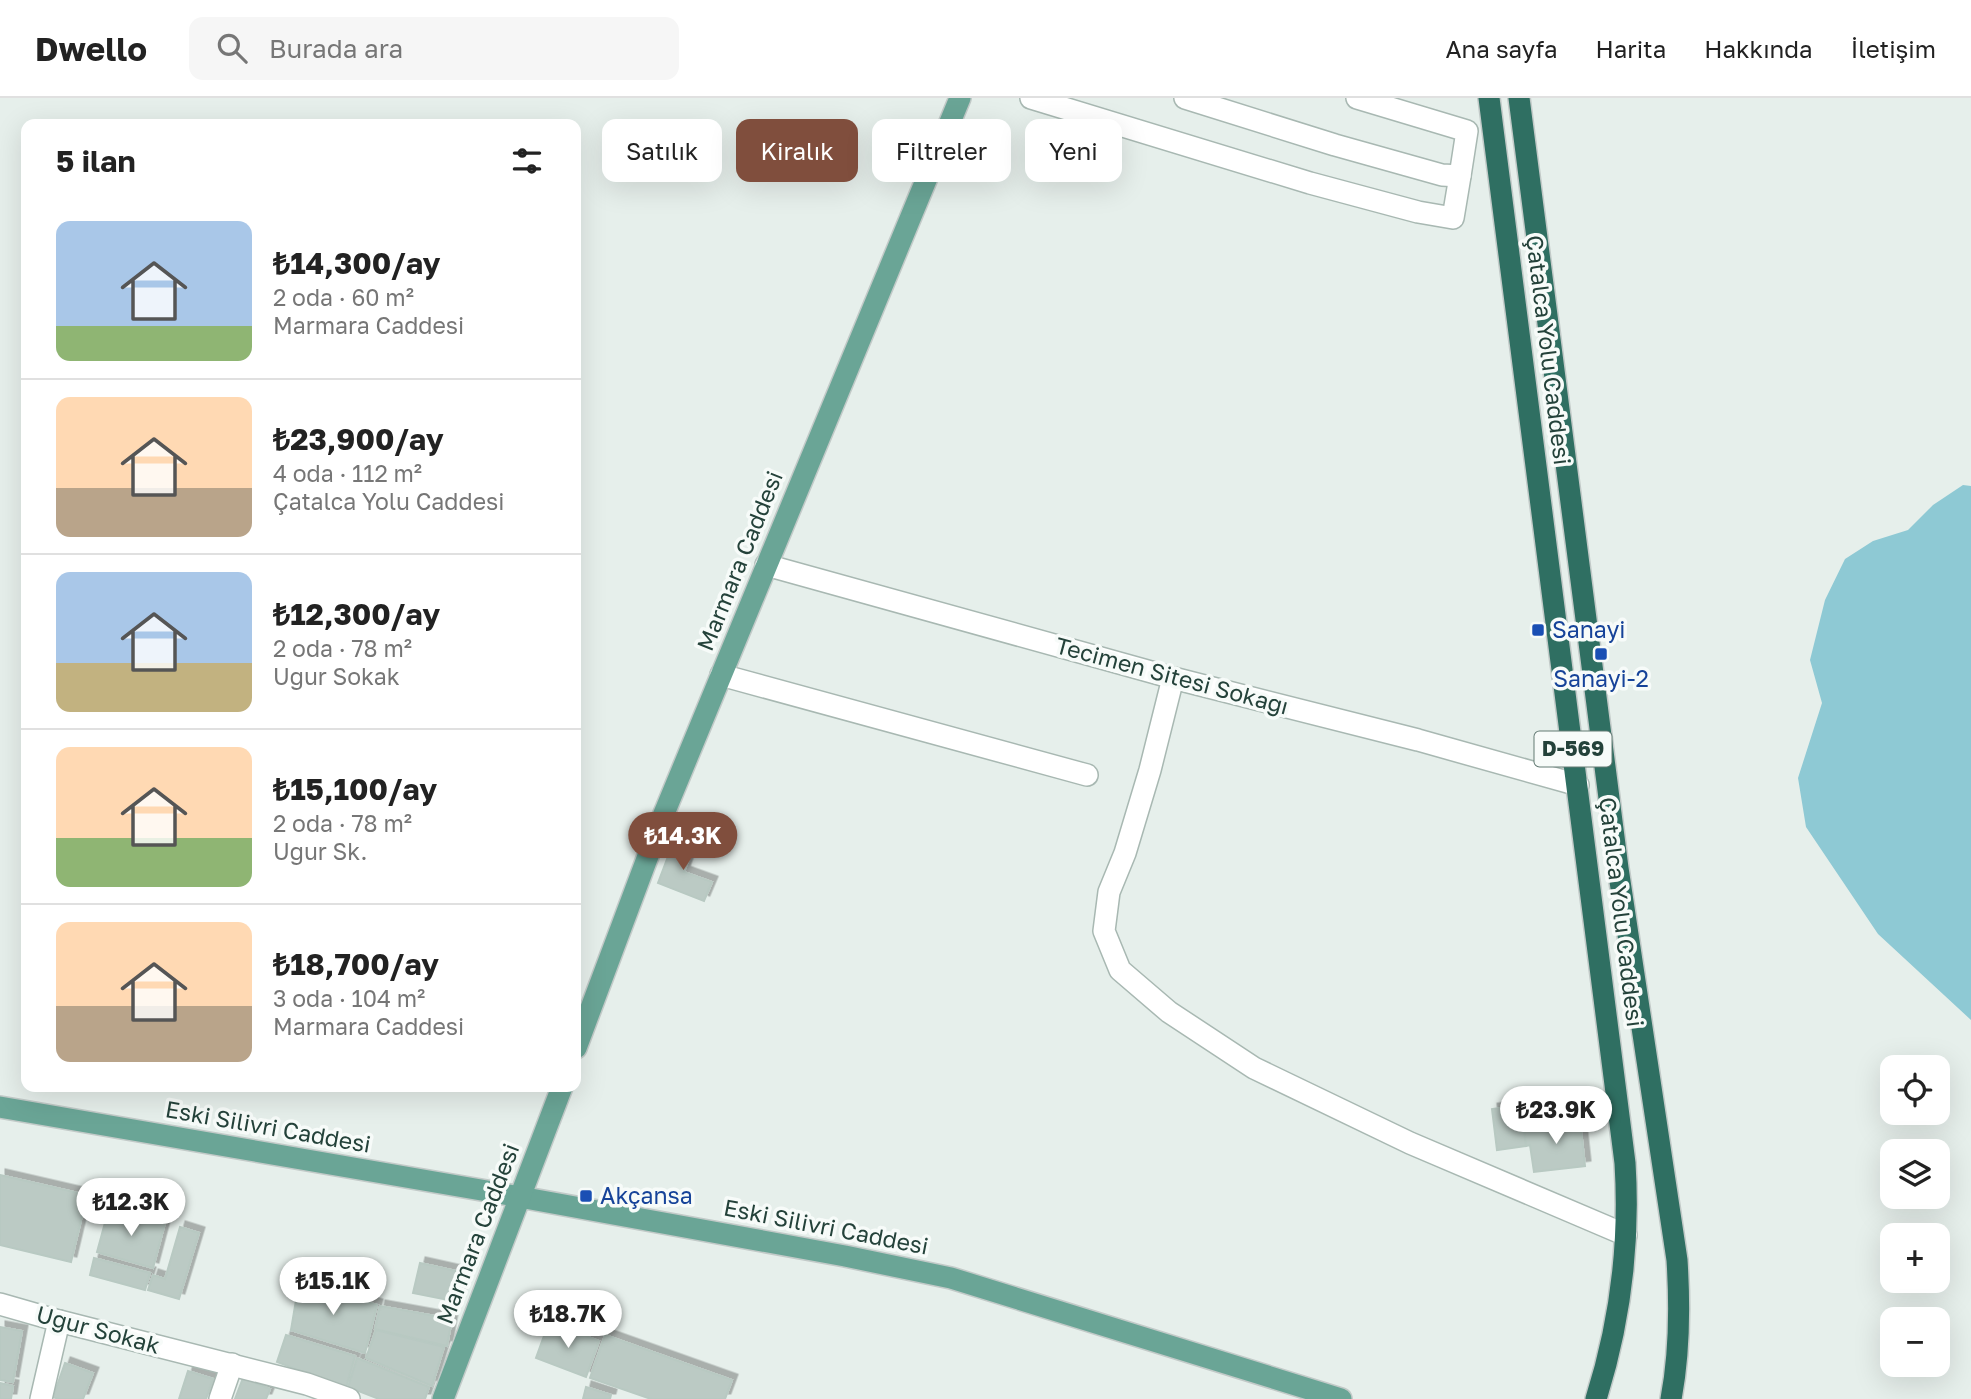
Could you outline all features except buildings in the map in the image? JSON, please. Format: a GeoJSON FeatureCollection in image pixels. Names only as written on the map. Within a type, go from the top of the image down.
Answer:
{"type":"FeatureCollection","features":[{"type":"Feature","properties":{"kind":"highway","name":"Çatalca Yolu Caddesi"},"geometry":{"type":"LineString","coordinates":[[1489,98],[1622,1129],[1628,1199],[1622,1285],[1611,1343],[1596,1399]]}},
{"type":"Feature","properties":{"kind":"highway","name":"Çatalca Yolu Caddesi"},"geometry":{"type":"LineString","coordinates":[[1519,98],[1618,868],[1676,1260],[1680,1311],[1675,1394]]}},
{"type":"Feature","properties":{"kind":"main road","name":"Marmara Caddesi"},"geometry":{"type":"LineString","coordinates":[[581,1034],[629,901],[960,98]]}},
{"type":"Feature","properties":{"kind":"main road","name":"Marmara Caddesi"},"geometry":{"type":"LineString","coordinates":[[443,1399],[560,1092]]}},
{"type":"Feature","properties":{"kind":"main road","name":"Eski Silivri Caddesi"},"geometry":{"type":"LineString","coordinates":[[0,1107],[845,1256],[951,1278],[1341,1399]]}},
{"type":"Feature","properties":{"kind":"street"},"geometry":{"type":"LineString","coordinates":[[1031,98],[1310,183],[1418,212],[1453,218],[1467,131],[1357,98]]}},
{"type":"Feature","properties":{"kind":"street"},"geometry":{"type":"LineString","coordinates":[[1185,98],[1335,145],[1442,175],[1460,176]]}},
{"type":"Feature","properties":{"kind":"street","name":"Tecimen Sitesi Sokağı"},"geometry":{"type":"LineString","coordinates":[[766,565],[1173,678],[1418,740],[1578,785]]}},
{"type":"Feature","properties":{"kind":"street"},"geometry":{"type":"LineString","coordinates":[[721,675],[1087,775]]}},
{"type":"Feature","properties":{"kind":"street"},"geometry":{"type":"LineString","coordinates":[[1173,678],[1150,770],[1125,853],[1109,892],[1104,931],[1120,970],[1169,1012],[1254,1068],[1410,1143],[1626,1235]]}},
{"type":"Feature","properties":{"kind":"street","name":"Uğur Sokak"},"geometry":{"type":"LineString","coordinates":[[0,1304],[232,1364],[304,1392],[349,1399]]}},
{"type":"Feature","properties":{"kind":"street"},"geometry":{"type":"LineString","coordinates":[[41,1399],[59,1321]]}},
{"type":"Feature","properties":{"kind":"street"},"geometry":{"type":"LineString","coordinates":[[220,1399],[232,1364]]}},
{"type":"Feature","properties":{"kind":"water"},"geometry":{"type":"Polygon","coordinates":[[[1963,485],[1971,486],[1971,1020],[1878,934],[1806,827],[1798,778],[1822,703],[1810,660],[1825,600],[1845,559],[1873,541],[1908,530],[1933,505],[1963,485]]]}},
{"type":"Feature","properties":{"kind":"place","name":"Sanayi"},"geometry":{"type":"Point","coordinates":[1538,630]}},
{"type":"Feature","properties":{"kind":"place","name":"Sanayi-2"},"geometry":{"type":"Point","coordinates":[1601,654]}},
{"type":"Feature","properties":{"kind":"place","name":"Akçansa"},"geometry":{"type":"Point","coordinates":[586,1196]}}]}
